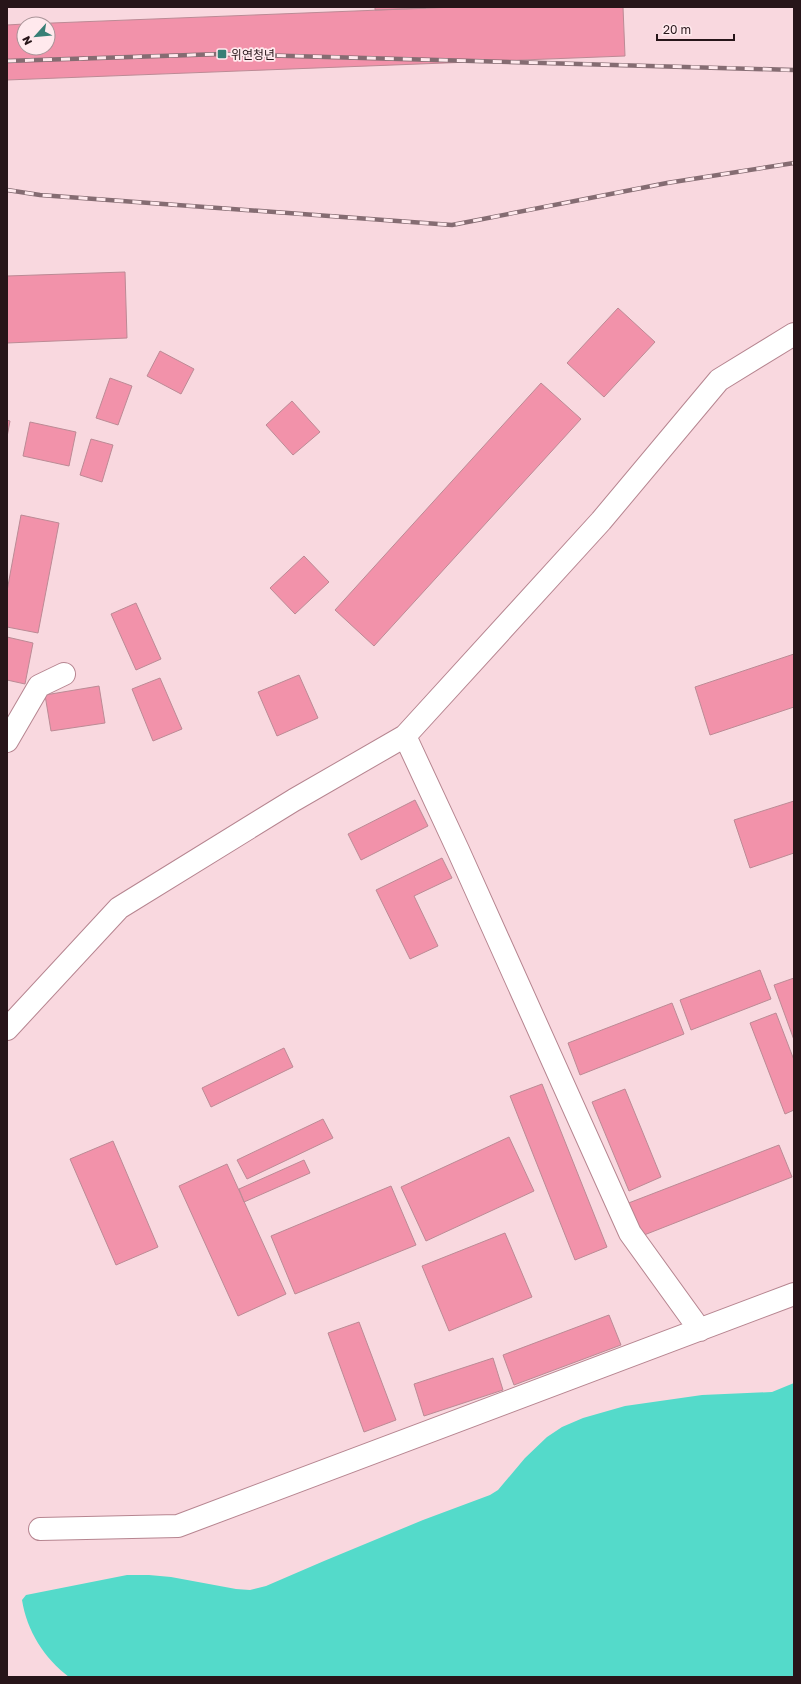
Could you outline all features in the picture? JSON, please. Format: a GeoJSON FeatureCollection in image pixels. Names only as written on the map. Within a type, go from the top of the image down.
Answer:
{"type":"FeatureCollection","features":[{"type":"Feature","properties":{"kind":"street"},"geometry":{"type":"LineString","coordinates":[[7,1029],[119,908],[294,800],[405,736],[601,521],[719,380],[794,334]]}},
{"type":"Feature","properties":{"kind":"street"},"geometry":{"type":"LineString","coordinates":[[7,741],[39,686],[64,674]]}},
{"type":"Feature","properties":{"kind":"street"},"geometry":{"type":"LineString","coordinates":[[405,736],[462,857],[630,1233],[700,1330]]}},
{"type":"Feature","properties":{"kind":"street"},"geometry":{"type":"LineString","coordinates":[[40,1529],[178,1526],[794,1294]]}},
{"type":"Feature","properties":{"kind":"shaded area"},"geometry":{"type":"Polygon","coordinates":[[[794,1383],[794,1677],[69,1677],[60,1670],[44,1652],[32,1633],[24,1611],[22,1600],[26,1595],[127,1575],[171,1577],[236,1589],[250,1590],[266,1586],[423,1520],[490,1495],[498,1490],[525,1458],[547,1437],[562,1427],[583,1418],[625,1406],[702,1395],[772,1392],[794,1383]]]}},
{"type":"Feature","properties":{"kind":"building"},"geometry":{"type":"Polygon","coordinates":[[[375,7],[426,7],[426,8],[375,10],[375,7]]]}},
{"type":"Feature","properties":{"kind":"building"},"geometry":{"type":"Polygon","coordinates":[[[456,7],[623,7],[625,56],[7,80],[7,25],[16,24],[16,56],[56,56],[56,23],[456,7]]]}},
{"type":"Feature","properties":{"kind":"building"},"geometry":{"type":"Polygon","coordinates":[[[125,272],[127,338],[7,343],[7,276],[125,272]]]}},
{"type":"Feature","properties":{"kind":"building"},"geometry":{"type":"Polygon","coordinates":[[[618,308],[655,342],[604,397],[567,363],[618,308]]]}},
{"type":"Feature","properties":{"kind":"building"},"geometry":{"type":"Polygon","coordinates":[[[160,351],[194,369],[181,394],[147,376],[160,351]]]}},
{"type":"Feature","properties":{"kind":"building"},"geometry":{"type":"Polygon","coordinates":[[[110,378],[132,386],[118,425],[96,418],[110,378]]]}},
{"type":"Feature","properties":{"kind":"building"},"geometry":{"type":"Polygon","coordinates":[[[541,383],[581,419],[374,646],[335,610],[541,383]]]}},
{"type":"Feature","properties":{"kind":"building"},"geometry":{"type":"Polygon","coordinates":[[[292,401],[320,432],[293,455],[266,425],[292,401]]]}},
{"type":"Feature","properties":{"kind":"building"},"geometry":{"type":"Polygon","coordinates":[[[7,420],[10,421],[7,437],[7,420]]]}},
{"type":"Feature","properties":{"kind":"building"},"geometry":{"type":"Polygon","coordinates":[[[30,422],[76,432],[69,466],[23,456],[30,422]]]}},
{"type":"Feature","properties":{"kind":"building"},"geometry":{"type":"Polygon","coordinates":[[[91,439],[113,445],[102,482],[80,475],[91,439]]]}},
{"type":"Feature","properties":{"kind":"building"},"geometry":{"type":"Polygon","coordinates":[[[21,515],[59,523],[38,633],[7,627],[7,591],[21,515]]]}},
{"type":"Feature","properties":{"kind":"building"},"geometry":{"type":"Polygon","coordinates":[[[304,556],[329,582],[295,614],[270,588],[304,556]]]}},
{"type":"Feature","properties":{"kind":"building"},"geometry":{"type":"Polygon","coordinates":[[[136,603],[161,659],[136,670],[111,614],[136,603]]]}},
{"type":"Feature","properties":{"kind":"building"},"geometry":{"type":"Polygon","coordinates":[[[7,637],[33,643],[25,684],[7,680],[7,637]]]}},
{"type":"Feature","properties":{"kind":"building"},"geometry":{"type":"Polygon","coordinates":[[[794,654],[794,707],[710,735],[695,687],[794,654]]]}},
{"type":"Feature","properties":{"kind":"building"},"geometry":{"type":"Polygon","coordinates":[[[299,675],[318,718],[277,736],[258,692],[299,675]]]}},
{"type":"Feature","properties":{"kind":"building"},"geometry":{"type":"Polygon","coordinates":[[[160,678],[182,729],[153,741],[132,689],[160,678]]]}},
{"type":"Feature","properties":{"kind":"building"},"geometry":{"type":"Polygon","coordinates":[[[99,686],[105,723],[51,731],[45,695],[99,686]]]}},
{"type":"Feature","properties":{"kind":"building"},"geometry":{"type":"Polygon","coordinates":[[[415,800],[428,826],[361,860],[348,834],[415,800]]]}},
{"type":"Feature","properties":{"kind":"building"},"geometry":{"type":"Polygon","coordinates":[[[794,801],[794,853],[750,868],[734,820],[794,801]]]}},
{"type":"Feature","properties":{"kind":"building"},"geometry":{"type":"Polygon","coordinates":[[[442,858],[452,878],[414,896],[438,946],[410,959],[376,890],[442,858]]]}},
{"type":"Feature","properties":{"kind":"building"},"geometry":{"type":"Polygon","coordinates":[[[760,970],[771,999],[691,1030],[680,1000],[760,970]]]}},
{"type":"Feature","properties":{"kind":"building"},"geometry":{"type":"Polygon","coordinates":[[[794,978],[794,1040],[774,985],[794,978]]]}},
{"type":"Feature","properties":{"kind":"building"},"geometry":{"type":"Polygon","coordinates":[[[672,1003],[684,1034],[580,1075],[568,1043],[672,1003]]]}},
{"type":"Feature","properties":{"kind":"building"},"geometry":{"type":"Polygon","coordinates":[[[776,1013],[794,1060],[794,1110],[785,1114],[750,1023],[776,1013]]]}},
{"type":"Feature","properties":{"kind":"building"},"geometry":{"type":"Polygon","coordinates":[[[284,1048],[293,1067],[211,1107],[202,1088],[284,1048]]]}},
{"type":"Feature","properties":{"kind":"building"},"geometry":{"type":"Polygon","coordinates":[[[542,1084],[607,1247],[575,1260],[510,1096],[542,1084]]]}},
{"type":"Feature","properties":{"kind":"building"},"geometry":{"type":"Polygon","coordinates":[[[625,1089],[661,1177],[629,1191],[592,1102],[625,1089]]]}},
{"type":"Feature","properties":{"kind":"building"},"geometry":{"type":"Polygon","coordinates":[[[323,1119],[333,1138],[247,1179],[237,1160],[323,1119]]]}},
{"type":"Feature","properties":{"kind":"building"},"geometry":{"type":"Polygon","coordinates":[[[509,1137],[534,1191],[426,1241],[401,1187],[509,1137]]]}},
{"type":"Feature","properties":{"kind":"building"},"geometry":{"type":"Polygon","coordinates":[[[113,1141],[158,1247],[116,1265],[70,1159],[113,1141]]]}},
{"type":"Feature","properties":{"kind":"building"},"geometry":{"type":"Polygon","coordinates":[[[779,1145],[792,1177],[639,1237],[626,1204],[779,1145]]]}},
{"type":"Feature","properties":{"kind":"building"},"geometry":{"type":"Polygon","coordinates":[[[304,1160],[310,1173],[244,1202],[239,1189],[304,1160]]]}},
{"type":"Feature","properties":{"kind":"building"},"geometry":{"type":"Polygon","coordinates":[[[227,1164],[286,1294],[238,1316],[179,1186],[227,1164]]]}},
{"type":"Feature","properties":{"kind":"building"},"geometry":{"type":"Polygon","coordinates":[[[391,1186],[416,1245],[295,1294],[271,1236],[391,1186]]]}},
{"type":"Feature","properties":{"kind":"building"},"geometry":{"type":"Polygon","coordinates":[[[505,1233],[532,1297],[449,1331],[422,1266],[505,1233]]]}},
{"type":"Feature","properties":{"kind":"building"},"geometry":{"type":"Polygon","coordinates":[[[609,1315],[621,1345],[514,1385],[503,1355],[609,1315]]]}},
{"type":"Feature","properties":{"kind":"building"},"geometry":{"type":"Polygon","coordinates":[[[359,1322],[396,1420],[364,1432],[328,1333],[359,1322]]]}},
{"type":"Feature","properties":{"kind":"building"},"geometry":{"type":"Polygon","coordinates":[[[493,1358],[503,1390],[424,1416],[414,1384],[493,1358]]]}},
{"type":"Feature","properties":{"kind":"railway"},"geometry":{"type":"LineString","coordinates":[[7,61],[222,54],[794,70]]}},
{"type":"Feature","properties":{"kind":"railway"},"geometry":{"type":"LineString","coordinates":[[7,190],[40,195],[452,225],[667,183],[794,163]]}},
{"type":"Feature","properties":{"kind":"place","name":"위연청년"},"geometry":{"type":"Point","coordinates":[222,54]}}]}
